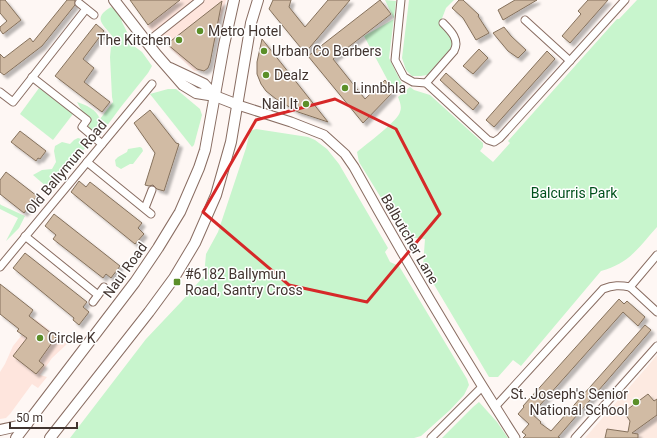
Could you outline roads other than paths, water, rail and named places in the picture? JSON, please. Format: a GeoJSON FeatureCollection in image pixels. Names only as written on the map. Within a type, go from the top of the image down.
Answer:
{"type":"FeatureCollection","features":[{"type":"Feature","properties":{"kind":"main road"},"geometry":{"type":"LineString","coordinates":[[114,0],[169,68],[204,84],[215,96],[238,105]]}},
{"type":"Feature","properties":{"kind":"main road","name":"Naul Road"},"geometry":{"type":"LineString","coordinates":[[16,438],[135,282],[180,212],[205,150],[224,45],[234,0]]}},
{"type":"Feature","properties":{"kind":"main road"},"geometry":{"type":"LineString","coordinates":[[50,438],[149,312],[174,278],[195,243],[216,195],[231,142],[251,23],[258,0]]}},
{"type":"Feature","properties":{"kind":"main road"},"geometry":{"type":"LineString","coordinates":[[0,430],[27,424]]}},
{"type":"Feature","properties":{"kind":"street"},"geometry":{"type":"LineString","coordinates":[[147,42],[200,0]]}},
{"type":"Feature","properties":{"kind":"street"},"geometry":{"type":"LineString","coordinates":[[400,0],[394,60],[404,77],[413,82],[426,83],[488,140],[494,142],[500,138],[625,0]]}},
{"type":"Feature","properties":{"kind":"street"},"geometry":{"type":"LineString","coordinates":[[79,3],[94,15]]}},
{"type":"Feature","properties":{"kind":"street"},"geometry":{"type":"LineString","coordinates":[[0,92],[12,102],[86,9]]}},
{"type":"Feature","properties":{"kind":"street"},"geometry":{"type":"LineString","coordinates":[[525,20],[570,61]]}},
{"type":"Feature","properties":{"kind":"street"},"geometry":{"type":"LineString","coordinates":[[426,83],[454,51],[456,46],[456,40],[451,31],[443,23]]}},
{"type":"Feature","properties":{"kind":"street"},"geometry":{"type":"LineString","coordinates":[[32,78],[88,120],[82,127],[102,144]]}},
{"type":"Feature","properties":{"kind":"street","name":"Old Ballymun Road"},"geometry":{"type":"LineString","coordinates":[[0,267],[152,84]]}},
{"type":"Feature","properties":{"kind":"street","name":"Balbutcher Lane"},"geometry":{"type":"LineString","coordinates":[[238,105],[291,122],[324,135],[345,154],[354,167],[433,306],[515,438]]}},
{"type":"Feature","properties":{"kind":"street"},"geometry":{"type":"LineString","coordinates":[[87,162],[151,214]]}},
{"type":"Feature","properties":{"kind":"street"},"geometry":{"type":"LineString","coordinates":[[144,208],[152,190]]}},
{"type":"Feature","properties":{"kind":"street"},"geometry":{"type":"LineString","coordinates":[[25,236],[98,295]]}},
{"type":"Feature","properties":{"kind":"street"},"geometry":{"type":"LineString","coordinates":[[630,287],[657,255]]}},
{"type":"Feature","properties":{"kind":"street"},"geometry":{"type":"LineString","coordinates":[[495,407],[603,289],[610,286],[620,285],[630,287],[657,312]]}},
{"type":"Feature","properties":{"kind":"street"},"geometry":{"type":"LineString","coordinates":[[93,302],[104,287]]}},
{"type":"Feature","properties":{"kind":"street"},"geometry":{"type":"LineString","coordinates":[[575,438],[657,346]]}},
{"type":"Feature","properties":{"kind":"street"},"geometry":{"type":"LineString","coordinates":[[431,438],[482,387]]}},
{"type":"Feature","properties":{"kind":"place","name":"Metro Hotel"},"geometry":{"type":"Point","coordinates":[200,31]}},
{"type":"Feature","properties":{"kind":"place","name":"The Kitchen"},"geometry":{"type":"Point","coordinates":[179,40]}},
{"type":"Feature","properties":{"kind":"place","name":"Urban Co Barbers"},"geometry":{"type":"Point","coordinates":[264,51]}},
{"type":"Feature","properties":{"kind":"place","name":"Dealz"},"geometry":{"type":"Point","coordinates":[266,75]}},
{"type":"Feature","properties":{"kind":"place","name":"Linnbhla"},"geometry":{"type":"Point","coordinates":[345,88]}},
{"type":"Feature","properties":{"kind":"place","name":"Nail It"},"geometry":{"type":"Point","coordinates":[306,104]}},
{"type":"Feature","properties":{"kind":"place","name":"#6182 Ballymun Road, Santry Cross"},"geometry":{"type":"Point","coordinates":[177,282]}},
{"type":"Feature","properties":{"kind":"place","name":"Circle K"},"geometry":{"type":"Point","coordinates":[40,338]}},
{"type":"Feature","properties":{"kind":"place","name":"St. Joseph's Senior National School"},"geometry":{"type":"Point","coordinates":[636,402]}},
{"type":"Feature","properties":{"kind":"park label","name":"Balcurris Park"},"geometry":{"type":"Point","coordinates":[574,193]}}]}
